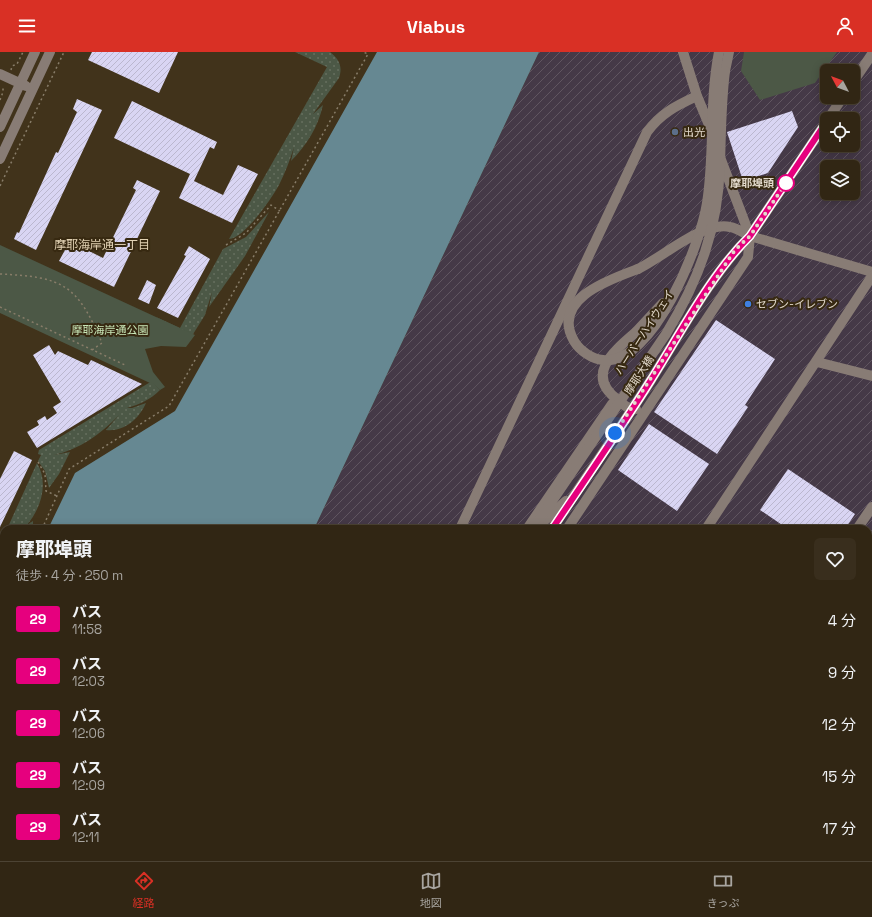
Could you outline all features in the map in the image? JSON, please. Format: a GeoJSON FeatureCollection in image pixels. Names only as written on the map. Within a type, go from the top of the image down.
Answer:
{"type":"FeatureCollection","features":[{"type":"Feature","properties":{"kind":"street"},"geometry":{"type":"LineString","coordinates":[[0,127],[35,52]]}},
{"type":"Feature","properties":{"kind":"street"},"geometry":{"type":"LineString","coordinates":[[0,159],[50,52]]}},
{"type":"Feature","properties":{"kind":"street"},"geometry":{"type":"LineString","coordinates":[[683,52],[697,96],[710,124],[718,153],[750,236]]}},
{"type":"Feature","properties":{"kind":"street"},"geometry":{"type":"LineString","coordinates":[[706,320],[683,345],[641,407],[631,410],[608,392],[604,384],[602,374],[609,358],[654,314],[673,288],[691,249],[701,219],[706,191],[710,88],[715,52]]}},
{"type":"Feature","properties":{"kind":"street"},"geometry":{"type":"LineString","coordinates":[[719,52],[713,88],[707,205],[699,234],[687,266],[661,316],[636,348],[626,356],[610,361],[598,359],[587,354],[574,342],[570,330],[570,317],[576,304],[585,294],[596,286],[638,269],[697,234],[714,227],[731,227],[750,236],[872,272]]}},
{"type":"Feature","properties":{"kind":"street","name":"ハーバーハイウェイ"},"geometry":{"type":"LineString","coordinates":[[530,525],[663,330],[693,274],[706,234],[712,203],[716,164],[717,94],[723,52]]}},
{"type":"Feature","properties":{"kind":"street","name":"ハーバーハイウェイ"},"geometry":{"type":"LineString","coordinates":[[537,525],[666,334],[699,273],[706,252],[717,205],[720,166],[722,95],[729,52]]}},
{"type":"Feature","properties":{"kind":"street"},"geometry":{"type":"LineString","coordinates":[[860,72],[872,54]]}},
{"type":"Feature","properties":{"kind":"street"},"geometry":{"type":"LineString","coordinates":[[0,74],[33,90]]}},
{"type":"Feature","properties":{"kind":"street"},"geometry":{"type":"LineString","coordinates":[[462,525],[647,132],[656,119],[664,113],[697,96]]}},
{"type":"Feature","properties":{"kind":"street","name":"摩耶大橋"},"geometry":{"type":"LineString","coordinates":[[555,525],[631,410],[687,321],[735,250],[750,236],[820,132]]}},
{"type":"Feature","properties":{"kind":"street","name":"摩耶大橋"},"geometry":{"type":"LineString","coordinates":[[571,525],[748,257],[750,236]]}},
{"type":"Feature","properties":{"kind":"street"},"geometry":{"type":"LineString","coordinates":[[709,525],[872,276]]}},
{"type":"Feature","properties":{"kind":"street"},"geometry":{"type":"LineString","coordinates":[[817,362],[872,376]]}},
{"type":"Feature","properties":{"kind":"street"},"geometry":{"type":"LineString","coordinates":[[539,525],[576,493]]}},
{"type":"Feature","properties":{"kind":"street"},"geometry":{"type":"LineString","coordinates":[[860,525],[872,507]]}},
{"type":"Feature","properties":{"kind":"path"},"geometry":{"type":"LineString","coordinates":[[12,66],[17,64],[22,52]]}},
{"type":"Feature","properties":{"kind":"path"},"geometry":{"type":"LineString","coordinates":[[0,186],[64,52]]}},
{"type":"Feature","properties":{"kind":"path"},"geometry":{"type":"LineString","coordinates":[[44,525],[69,469],[169,406],[368,54],[363,52]]}},
{"type":"Feature","properties":{"kind":"path"},"geometry":{"type":"LineString","coordinates":[[0,100],[3,87]]}},
{"type":"Feature","properties":{"kind":"path"},"geometry":{"type":"LineString","coordinates":[[226,245],[246,233],[271,205],[280,210]]}},
{"type":"Feature","properties":{"kind":"path"},"geometry":{"type":"LineString","coordinates":[[0,274],[44,278],[62,285],[86,308],[94,323],[102,343],[92,350]]}},
{"type":"Feature","properties":{"kind":"path"},"geometry":{"type":"LineString","coordinates":[[0,307],[125,365]]}},
{"type":"Feature","properties":{"kind":"path"},"geometry":{"type":"LineString","coordinates":[[38,462],[44,474],[46,491],[57,496]]}},
{"type":"Feature","properties":{"kind":"shaded area"},"geometry":{"type":"Polygon","coordinates":[[[539,52],[872,52],[872,525],[316,525],[539,52]]]}},
{"type":"Feature","properties":{"kind":"green space"},"geometry":{"type":"Polygon","coordinates":[[[295,52],[330,52],[336,57],[339,63],[341,70],[339,78],[313,114],[323,105],[318,121],[311,135],[302,149],[291,161],[294,147],[279,185],[270,199],[250,225],[235,237],[229,239],[327,67],[295,52]]]}},
{"type":"Feature","properties":{"kind":"green space"},"geometry":{"type":"Polygon","coordinates":[[[744,52],[837,52],[828,64],[820,64],[820,76],[815,83],[760,100],[741,71],[744,52]]]}},
{"type":"Feature","properties":{"kind":"green space"},"geometry":{"type":"Polygon","coordinates":[[[269,212],[245,256],[209,307],[212,292],[205,315],[190,339],[156,317],[180,328],[223,249],[246,237],[269,212]]]}},
{"type":"Feature","properties":{"kind":"green space","name":"摩耶海岸通公園"},"geometry":{"type":"Polygon","coordinates":[[[0,245],[195,335],[186,347],[161,346],[145,349],[153,372],[165,387],[160,390],[152,382],[150,383],[0,313],[0,245]]]}},
{"type":"Feature","properties":{"kind":"green space"},"geometry":{"type":"Polygon","coordinates":[[[152,381],[160,390],[145,401],[127,408],[132,408],[146,403],[135,419],[125,427],[106,430],[119,415],[97,435],[81,445],[54,455],[70,452],[59,474],[49,488],[45,471],[38,461],[41,455],[38,454],[39,450],[152,381]]]}},
{"type":"Feature","properties":{"kind":"green space"},"geometry":{"type":"Polygon","coordinates":[[[37,463],[41,471],[43,487],[42,495],[36,511],[27,525],[9,525],[37,463]]]}},
{"type":"Feature","properties":{"kind":"green space"},"geometry":{"type":"Polygon","coordinates":[[[33,521],[33,525],[27,525],[33,521]]]}},
{"type":"Feature","properties":{"kind":"water"},"geometry":{"type":"Polygon","coordinates":[[[377,52],[539,52],[316,525],[50,525],[75,473],[175,411],[377,52]]]}},
{"type":"Feature","properties":{"kind":"building"},"geometry":{"type":"Polygon","coordinates":[[[92,52],[178,52],[159,93],[88,60],[92,52]]]}},
{"type":"Feature","properties":{"kind":"building"},"geometry":{"type":"Polygon","coordinates":[[[77,99],[102,110],[36,250],[14,239],[17,232],[19,233],[56,152],[58,153],[77,112],[73,109],[77,99]]]}},
{"type":"Feature","properties":{"kind":"building"},"geometry":{"type":"Polygon","coordinates":[[[132,101],[217,142],[214,149],[210,147],[194,181],[223,195],[238,165],[258,174],[232,223],[179,198],[190,174],[114,138],[132,101]]]}},
{"type":"Feature","properties":{"kind":"building"},"geometry":{"type":"Polygon","coordinates":[[[792,111],[798,127],[768,173],[743,181],[727,132],[792,111]]]}},
{"type":"Feature","properties":{"kind":"building"},"geometry":{"type":"Polygon","coordinates":[[[137,180],[160,191],[114,287],[59,261],[71,239],[78,243],[77,245],[103,258],[136,190],[133,188],[137,180]]]}},
{"type":"Feature","properties":{"kind":"building"},"geometry":{"type":"Polygon","coordinates":[[[189,246],[210,259],[178,318],[157,308],[186,256],[184,255],[189,246]]]}},
{"type":"Feature","properties":{"kind":"building"},"geometry":{"type":"Polygon","coordinates":[[[147,280],[156,285],[149,304],[138,299],[147,280]]]}},
{"type":"Feature","properties":{"kind":"building"},"geometry":{"type":"Polygon","coordinates":[[[716,320],[775,359],[745,405],[748,407],[717,454],[654,412],[716,320]]]}},
{"type":"Feature","properties":{"kind":"building"},"geometry":{"type":"Polygon","coordinates":[[[49,345],[55,355],[58,351],[88,365],[91,360],[142,384],[37,448],[27,432],[39,425],[37,421],[45,416],[47,420],[57,413],[53,407],[61,402],[33,355],[49,345]]]}},
{"type":"Feature","properties":{"kind":"building"},"geometry":{"type":"Polygon","coordinates":[[[649,424],[709,464],[677,511],[618,470],[649,424]]]}},
{"type":"Feature","properties":{"kind":"building"},"geometry":{"type":"Polygon","coordinates":[[[14,451],[32,460],[1,525],[0,525],[0,479],[14,451]]]}},
{"type":"Feature","properties":{"kind":"building"},"geometry":{"type":"Polygon","coordinates":[[[788,469],[855,514],[848,525],[782,525],[760,510],[788,469]]]}},
{"type":"Feature","properties":{"kind":"bus line","name":"29"},"geometry":{"type":"LineString","coordinates":[[555,525],[650,382],[687,321],[735,250],[750,236],[820,131]]}},
{"type":"Feature","properties":{"kind":"place","name":"出光"},"geometry":{"type":"Point","coordinates":[675,132]}},
{"type":"Feature","properties":{"kind":"place","name":"摩耶埠頭"},"geometry":{"type":"Point","coordinates":[786,183]}},
{"type":"Feature","properties":{"kind":"place","name":"セブン-イレブン"},"geometry":{"type":"Point","coordinates":[748,304]}},
{"type":"Feature","properties":{"kind":"district","name":"摩耶海岸通一丁目"},"geometry":{"type":"Point","coordinates":[102,245]}},
{"type":"Feature","properties":{"kind":"route"},"geometry":{"type":"LineString","coordinates":[[615,433],[650,382],[687,321],[735,250],[750,236],[786,183]]}}]}
